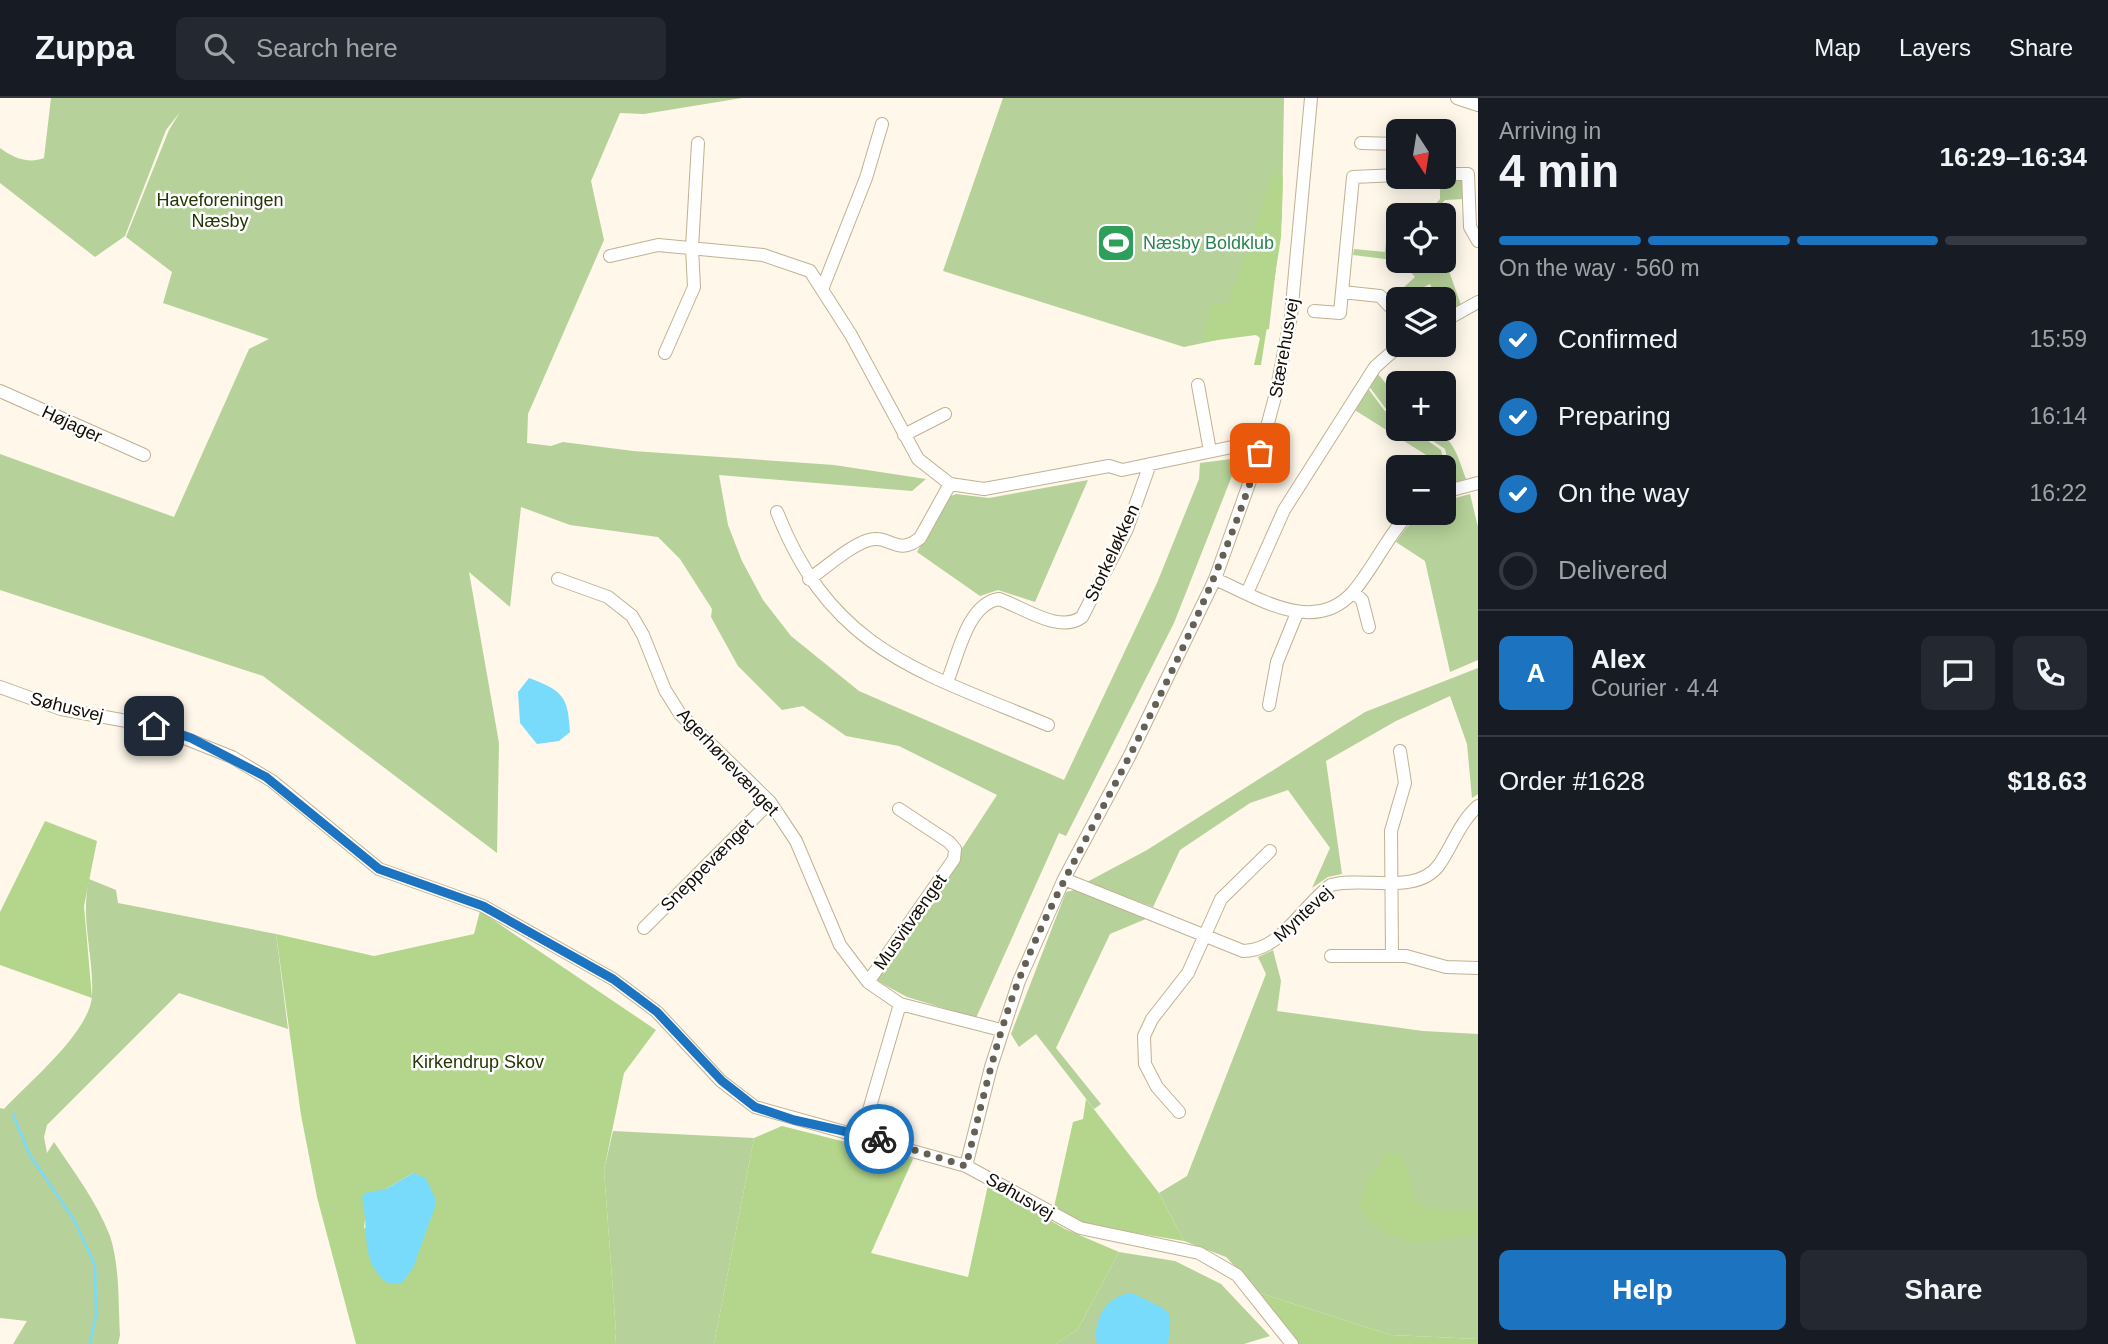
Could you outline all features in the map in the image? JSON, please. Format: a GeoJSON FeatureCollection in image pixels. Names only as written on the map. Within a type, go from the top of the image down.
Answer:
{"type":"FeatureCollection","features":[{"type":"Feature","properties":{"kind":"street","name":"Stærehusvej"},"geometry":{"type":"LineString","coordinates":[[966,1166],[1001,1030],[1064,879],[1129,758],[1215,579],[1260,453],[1276,393],[1291,316],[1311,98]]}},
{"type":"Feature","properties":{"kind":"street"},"geometry":{"type":"LineString","coordinates":[[1457,98],[1478,105]]}},
{"type":"Feature","properties":{"kind":"street"},"geometry":{"type":"LineString","coordinates":[[823,287],[866,178],[882,124]]}},
{"type":"Feature","properties":{"kind":"street"},"geometry":{"type":"LineString","coordinates":[[665,353],[694,287],[692,248],[698,143]]}},
{"type":"Feature","properties":{"kind":"street"},"geometry":{"type":"LineString","coordinates":[[1361,143],[1386,144]]}},
{"type":"Feature","properties":{"kind":"street"},"geometry":{"type":"LineString","coordinates":[[1456,174],[1468,174],[1474,211],[1471,228],[1478,241]]}},
{"type":"Feature","properties":{"kind":"street"},"geometry":{"type":"LineString","coordinates":[[1314,311],[1340,313],[1353,177],[1386,176]]}},
{"type":"Feature","properties":{"kind":"street"},"geometry":{"type":"LineString","coordinates":[[610,256],[657,245],[763,255],[810,271],[823,287],[918,459],[950,484],[984,489],[1109,467],[1122,470],[1231,447],[1260,453]]}},
{"type":"Feature","properties":{"kind":"street"},"geometry":{"type":"LineString","coordinates":[[1342,292],[1380,296],[1386,302]]}},
{"type":"Feature","properties":{"kind":"street"},"geometry":{"type":"LineString","coordinates":[[1456,314],[1478,302]]}},
{"type":"Feature","properties":{"kind":"street"},"geometry":{"type":"LineString","coordinates":[[1247,593],[1284,510],[1375,367],[1386,357]]}},
{"type":"Feature","properties":{"kind":"street"},"geometry":{"type":"LineString","coordinates":[[1198,385],[1210,451]]}},
{"type":"Feature","properties":{"kind":"street","name":"Højager"},"geometry":{"type":"LineString","coordinates":[[0,391],[109,442],[144,455]]}},
{"type":"Feature","properties":{"kind":"street"},"geometry":{"type":"LineString","coordinates":[[904,435],[945,414]]}},
{"type":"Feature","properties":{"kind":"street","name":"Storkeløkken"},"geometry":{"type":"LineString","coordinates":[[947,682],[977,610],[990,601],[999,599],[1061,624],[1075,622],[1082,617],[1126,529],[1150,464]]}},
{"type":"Feature","properties":{"kind":"street"},"geometry":{"type":"LineString","coordinates":[[1456,489],[1478,483]]}},
{"type":"Feature","properties":{"kind":"street"},"geometry":{"type":"LineString","coordinates":[[809,579],[869,540],[883,540],[898,547],[914,543],[920,538],[950,484]]}},
{"type":"Feature","properties":{"kind":"street"},"geometry":{"type":"LineString","coordinates":[[778,512],[809,579],[840,615],[882,651],[1048,725]]}},
{"type":"Feature","properties":{"kind":"street"},"geometry":{"type":"LineString","coordinates":[[1215,579],[1297,613],[1331,607],[1353,592],[1400,525]]}},
{"type":"Feature","properties":{"kind":"street","name":"Agerhønevænget"},"geometry":{"type":"LineString","coordinates":[[558,579],[608,597],[632,617],[643,635],[665,690],[680,714],[770,802],[796,841],[840,945],[868,982],[900,1004],[1001,1030]]}},
{"type":"Feature","properties":{"kind":"street"},"geometry":{"type":"LineString","coordinates":[[1353,592],[1362,600],[1369,627]]}},
{"type":"Feature","properties":{"kind":"street"},"geometry":{"type":"LineString","coordinates":[[1269,705],[1277,662],[1297,613]]}},
{"type":"Feature","properties":{"kind":"street","name":"Søhusvej"},"geometry":{"type":"LineString","coordinates":[[0,687],[61,709],[154,726],[232,757],[272,781],[379,869],[492,911],[613,979],[657,1012],[722,1081],[755,1107],[966,1166],[1080,1228],[1103,1235],[1179,1247],[1217,1261],[1237,1275],[1292,1344]]}},
{"type":"Feature","properties":{"kind":"street"},"geometry":{"type":"LineString","coordinates":[[1392,955],[1391,831],[1405,783],[1400,751]]}},
{"type":"Feature","properties":{"kind":"street","name":"Sneppevænget"},"geometry":{"type":"LineString","coordinates":[[644,928],[770,802]]}},
{"type":"Feature","properties":{"kind":"street","name":"Myntevej"},"geometry":{"type":"LineString","coordinates":[[1064,879],[1243,951],[1256,951],[1270,944],[1331,885],[1344,881],[1415,881],[1429,876],[1439,864],[1465,818],[1478,806]]}},
{"type":"Feature","properties":{"kind":"street","name":"Musvitvænget"},"geometry":{"type":"LineString","coordinates":[[868,982],[954,859],[955,849],[949,842],[899,809]]}},
{"type":"Feature","properties":{"kind":"street"},"geometry":{"type":"LineString","coordinates":[[1179,1112],[1157,1087],[1145,1065],[1144,1036],[1152,1019],[1188,973],[1221,899],[1270,851]]}},
{"type":"Feature","properties":{"kind":"street"},"geometry":{"type":"LineString","coordinates":[[1331,956],[1392,955],[1446,967],[1478,968]]}},
{"type":"Feature","properties":{"kind":"street"},"geometry":{"type":"LineString","coordinates":[[867,1117],[900,1004]]}},
{"type":"Feature","properties":{"kind":"green space","name":"Haveforeningen Næsby"},"geometry":{"type":"Polygon","coordinates":[[[51,98],[742,98],[644,114],[620,113],[591,181],[604,240],[528,414],[527,443],[551,446],[563,442],[633,451],[834,465],[926,479],[912,491],[719,475],[728,525],[742,561],[763,600],[791,636],[859,691],[1064,780],[1157,583],[1199,479],[1200,463],[1239,458],[1174,623],[1066,836],[1059,833],[976,1018],[907,997],[876,980],[997,795],[899,746],[846,736],[803,706],[782,710],[738,666],[711,617],[712,609],[680,559],[658,537],[570,525],[521,507],[510,607],[469,572],[499,743],[497,853],[263,676],[0,590],[0,454],[174,517],[249,349],[269,339],[163,303],[172,272],[126,237],[169,130],[180,112],[166,130],[125,236],[95,257],[0,183],[0,148],[21,159],[44,158],[51,98]]]}},
{"type":"Feature","properties":{"kind":"green space","name":"Næsby Boldklub"},"geometry":{"type":"Polygon","coordinates":[[[1003,98],[1284,98],[1282,215],[1269,329],[1184,347],[943,271],[1003,98]]]}},
{"type":"Feature","properties":{"kind":"green space"},"geometry":{"type":"Polygon","coordinates":[[[1274,170],[1283,177],[1281,237],[1261,365],[1254,365],[1260,338],[1256,335],[1202,342],[1212,303],[1228,305],[1274,170]]]}},
{"type":"Feature","properties":{"kind":"green space"},"geometry":{"type":"Polygon","coordinates":[[[1456,180],[1461,180],[1465,185],[1464,199],[1436,203],[1440,199],[1440,189],[1456,189],[1456,180]]]}},
{"type":"Feature","properties":{"kind":"green space"},"geometry":{"type":"Polygon","coordinates":[[[1386,242],[1386,259],[1353,255],[1354,249],[1385,252],[1386,242]]]}},
{"type":"Feature","properties":{"kind":"green space"},"geometry":{"type":"Polygon","coordinates":[[[1412,273],[1450,273],[1455,287],[1431,287],[1430,284],[1424,287],[1404,287],[1415,277],[1412,273]]]}},
{"type":"Feature","properties":{"kind":"green space"},"geometry":{"type":"Polygon","coordinates":[[[1456,291],[1461,305],[1456,308],[1456,291]]]}},
{"type":"Feature","properties":{"kind":"green space"},"geometry":{"type":"Polygon","coordinates":[[[1378,374],[1386,384],[1386,409],[1368,385],[1378,374]]]}},
{"type":"Feature","properties":{"kind":"green space"},"geometry":{"type":"Polygon","coordinates":[[[1367,387],[1386,411],[1386,430],[1353,409],[1367,387]]]}},
{"type":"Feature","properties":{"kind":"green space"},"geometry":{"type":"Polygon","coordinates":[[[1404,441],[1428,441],[1441,450],[1442,455],[1426,455],[1404,441]]]}},
{"type":"Feature","properties":{"kind":"green space"},"geometry":{"type":"Polygon","coordinates":[[[1433,441],[1450,443],[1455,450],[1466,479],[1456,482],[1456,455],[1446,455],[1445,449],[1433,441]]]}},
{"type":"Feature","properties":{"kind":"green space"},"geometry":{"type":"Polygon","coordinates":[[[1088,480],[1035,602],[998,590],[980,596],[917,552],[948,497],[956,494],[989,498],[1088,480]]]}},
{"type":"Feature","properties":{"kind":"green space"},"geometry":{"type":"Polygon","coordinates":[[[1470,494],[1478,527],[1478,660],[1450,672],[1425,561],[1396,542],[1410,525],[1456,525],[1456,498],[1470,494]]]}},
{"type":"Feature","properties":{"kind":"green space"},"geometry":{"type":"Polygon","coordinates":[[[1478,668],[1478,794],[1472,798],[1467,744],[1450,696],[1396,721],[1326,761],[1342,874],[1328,877],[1312,888],[1330,848],[1288,790],[1250,803],[1180,850],[1153,907],[1087,882],[1147,850],[1365,712],[1478,668]]]}},
{"type":"Feature","properties":{"kind":"green space"},"geometry":{"type":"Polygon","coordinates":[[[45,821],[97,841],[84,906],[92,998],[0,965],[0,912],[45,821]]]}},
{"type":"Feature","properties":{"kind":"green space"},"geometry":{"type":"Polygon","coordinates":[[[89,879],[116,890],[118,903],[276,934],[288,1029],[179,993],[47,1125],[44,1137],[47,1153],[54,1142],[92,1199],[110,1236],[117,1273],[120,1335],[118,1344],[13,1344],[27,1321],[0,1318],[0,1108],[4,1109],[70,1041],[89,1010],[92,981],[86,910],[89,879]]]}},
{"type":"Feature","properties":{"kind":"green space"},"geometry":{"type":"Polygon","coordinates":[[[1075,890],[1148,918],[1110,934],[1056,1048],[1101,1104],[1094,1109],[1036,1034],[1019,1047],[1011,1034],[1066,892],[1075,890]]]}},
{"type":"Feature","properties":{"kind":"green space","name":"Kirkendrup Skov"},"geometry":{"type":"Polygon","coordinates":[[[480,911],[656,1030],[624,1073],[604,1170],[615,1344],[356,1344],[317,1197],[301,1115],[276,934],[374,956],[474,934],[480,911]],[[413,1173],[386,1189],[366,1209],[364,1229],[413,1173]]]}},
{"type":"Feature","properties":{"kind":"green space"},"geometry":{"type":"Polygon","coordinates":[[[1273,950],[1281,981],[1277,1011],[1423,1031],[1478,1034],[1478,1339],[1391,1335],[1260,1293],[1226,1257],[1184,1241],[1159,1193],[1187,1176],[1266,974],[1258,957],[1273,950]]]}},
{"type":"Feature","properties":{"kind":"green space"},"geometry":{"type":"Polygon","coordinates":[[[1086,1099],[1159,1193],[1184,1241],[1088,1225],[1054,1207],[1073,1122],[1083,1119],[1086,1099]]]}},
{"type":"Feature","properties":{"kind":"green space"},"geometry":{"type":"Polygon","coordinates":[[[782,1126],[913,1159],[871,1253],[968,1277],[988,1185],[1065,1229],[1119,1252],[1078,1329],[1056,1344],[714,1344],[754,1138],[782,1126]]]}},
{"type":"Feature","properties":{"kind":"green space"},"geometry":{"type":"Polygon","coordinates":[[[613,1131],[754,1138],[714,1344],[615,1344],[604,1170],[613,1131]]]}},
{"type":"Feature","properties":{"kind":"green space"},"geometry":{"type":"Polygon","coordinates":[[[1385,1153],[1399,1153],[1407,1167],[1417,1204],[1458,1212],[1476,1210],[1478,1204],[1478,1233],[1443,1240],[1412,1241],[1385,1232],[1372,1222],[1359,1207],[1368,1178],[1379,1168],[1385,1153]]]}},
{"type":"Feature","properties":{"kind":"green space"},"geometry":{"type":"Polygon","coordinates":[[[1119,1252],[1175,1261],[1221,1284],[1270,1336],[1244,1344],[1056,1344],[1078,1329],[1119,1252]]]}},
{"type":"Feature","properties":{"kind":"green space"},"geometry":{"type":"Polygon","coordinates":[[[1260,1293],[1391,1335],[1478,1339],[1478,1344],[1297,1344],[1260,1293]]]}},
{"type":"Feature","properties":{"kind":"water"},"geometry":{"type":"Polygon","coordinates":[[[529,678],[562,696],[568,710],[570,732],[559,741],[537,744],[520,723],[518,692],[529,678]]]}},
{"type":"Feature","properties":{"kind":"water"},"geometry":{"type":"Polygon","coordinates":[[[413,1173],[426,1178],[435,1198],[435,1207],[413,1268],[402,1283],[389,1284],[379,1276],[369,1255],[362,1198],[365,1193],[386,1189],[413,1173]]]}},
{"type":"Feature","properties":{"kind":"water"},"geometry":{"type":"Polygon","coordinates":[[[1132,1293],[1163,1308],[1170,1315],[1167,1344],[1097,1344],[1097,1326],[1103,1310],[1115,1298],[1132,1293]]]}},
{"type":"Feature","properties":{"kind":"waterway"},"geometry":{"type":"LineString","coordinates":[[13,1114],[29,1154],[74,1220],[95,1265],[96,1315],[90,1344]]}},
{"type":"Feature","properties":{"kind":"way so far"},"geometry":{"type":"LineString","coordinates":[[879,1139],[966,1166],[1001,1030],[1019,981],[1064,879],[1129,758],[1215,579],[1260,453]]}},
{"type":"Feature","properties":{"kind":"place","name":"Næsby Boldklub"},"geometry":{"type":"Point","coordinates":[1116,243]}},
{"type":"Feature","properties":{"kind":"route"},"geometry":{"type":"LineString","coordinates":[[154,726],[191,738],[266,777],[342,842],[379,869],[483,906],[613,979],[657,1012],[722,1081],[755,1107],[794,1120],[879,1139]]}}]}
